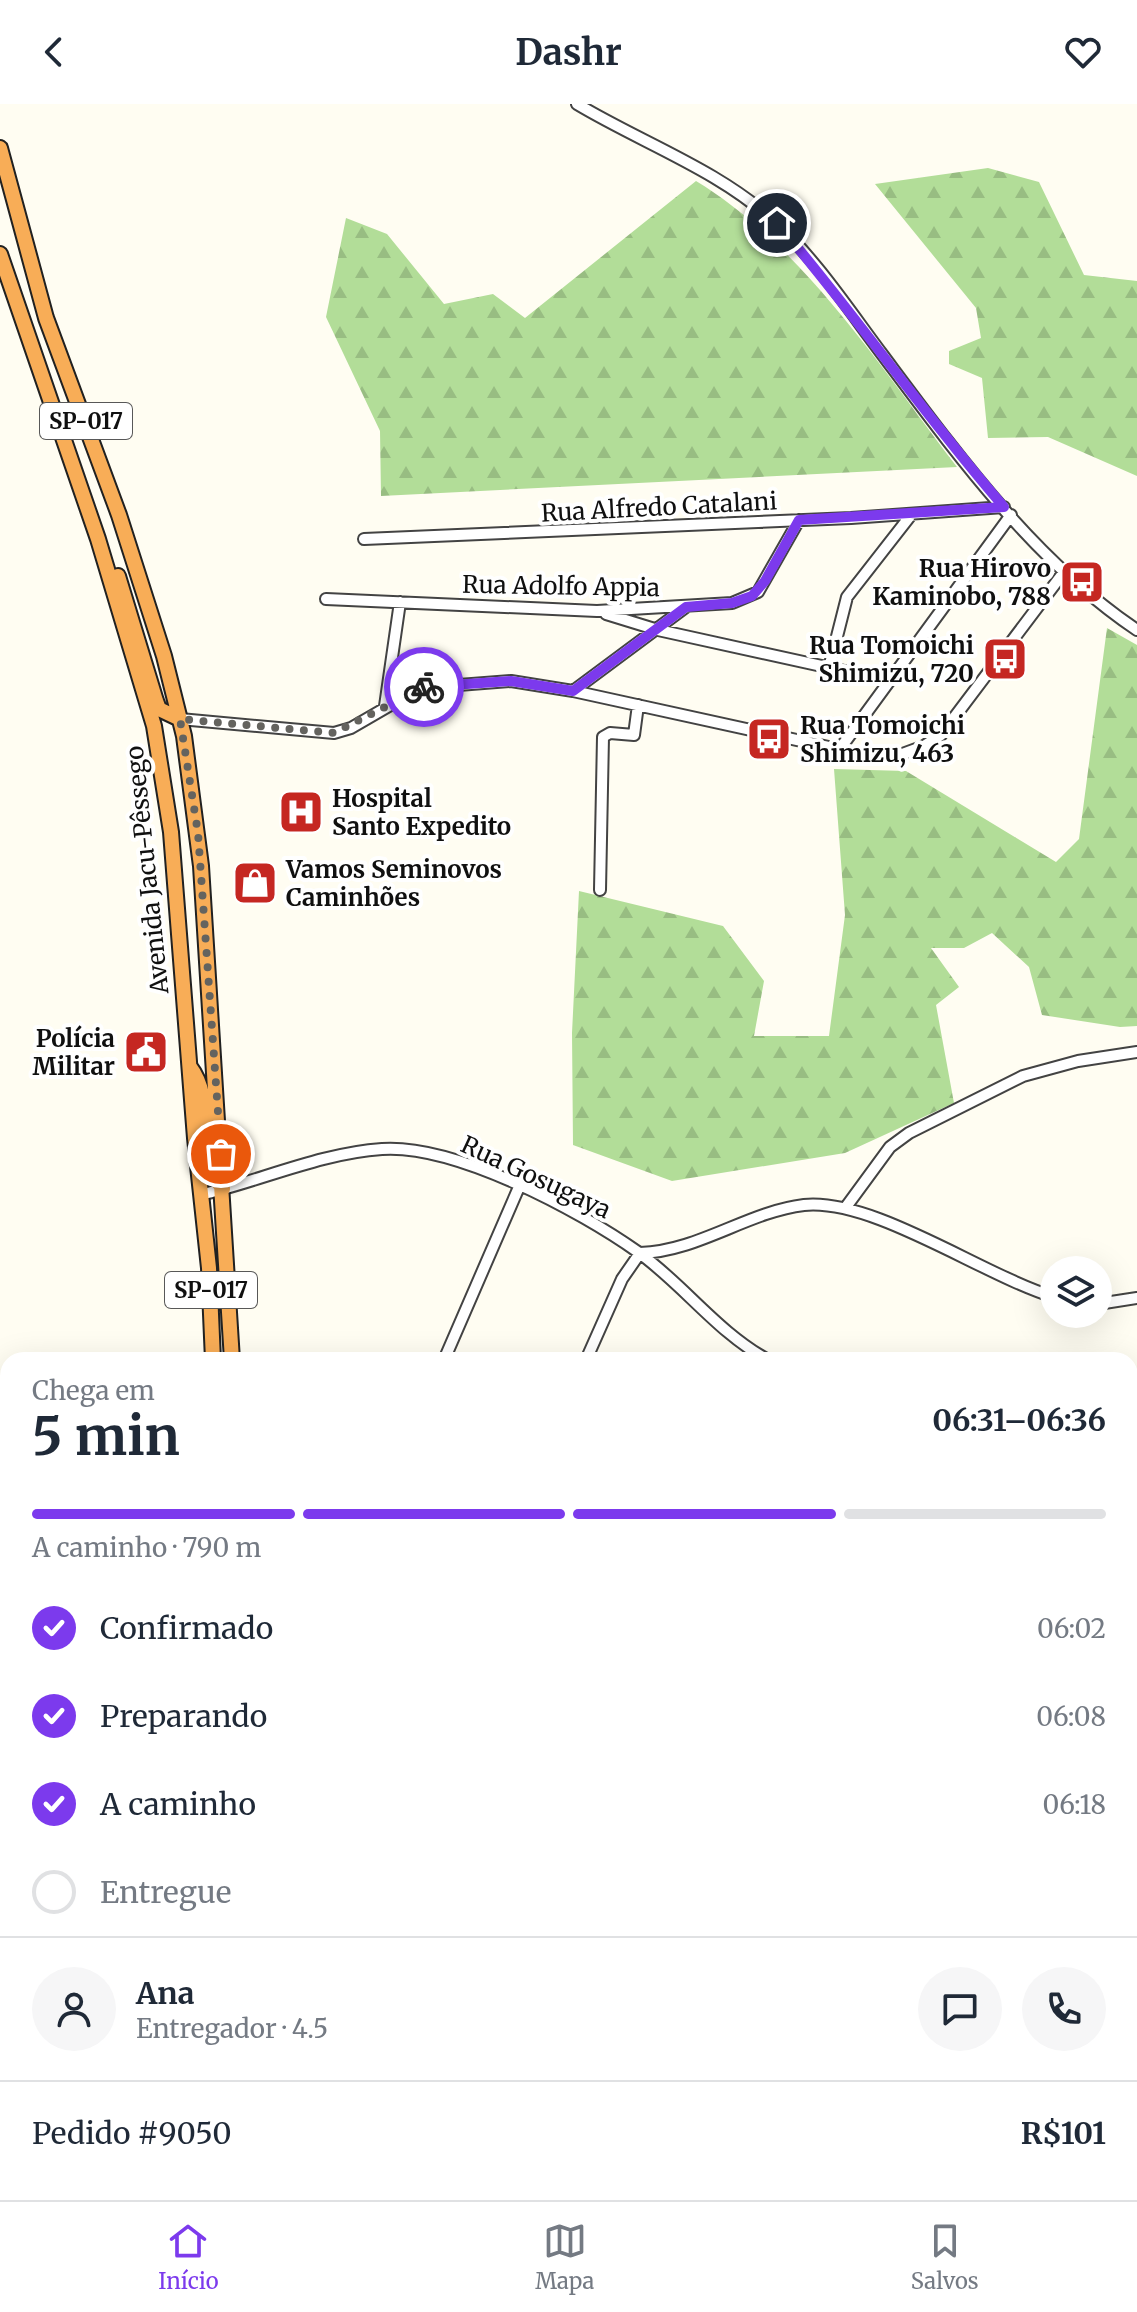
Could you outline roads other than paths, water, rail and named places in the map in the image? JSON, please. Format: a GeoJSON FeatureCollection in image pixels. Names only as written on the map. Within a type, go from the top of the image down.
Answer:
{"type":"FeatureCollection","features":[{"type":"Feature","properties":{"kind":"highway","name":"Avenida Jacu-Pêssego"},"geometry":{"type":"LineString","coordinates":[[0,148],[46,318],[106,476],[175,694],[180,719],[201,866],[232,1352]]}},
{"type":"Feature","properties":{"kind":"highway","name":"Avenida Jacu-Pêssego"},"geometry":{"type":"LineString","coordinates":[[0,254],[103,557],[161,755],[171,832],[200,1195],[211,1283],[213,1352]]}},
{"type":"Feature","properties":{"kind":"highway"},"geometry":{"type":"LineString","coordinates":[[103,557],[117,572],[159,709],[180,719],[165,739],[161,755]]}},
{"type":"Feature","properties":{"kind":"highway"},"geometry":{"type":"LineString","coordinates":[[128,603],[138,618],[161,699],[167,701],[175,694]]}},
{"type":"Feature","properties":{"kind":"highway"},"geometry":{"type":"LineString","coordinates":[[161,755],[169,745],[178,750],[191,851],[201,866]]}},
{"type":"Feature","properties":{"kind":"highway"},"geometry":{"type":"LineString","coordinates":[[189,1066],[201,1082],[210,1171],[223,1190]]}},
{"type":"Feature","properties":{"kind":"highway"},"geometry":{"type":"LineString","coordinates":[[203,1219],[208,1206],[217,1208],[222,1275],[230,1296]]}},
{"type":"Feature","properties":{"kind":"street"},"geometry":{"type":"LineString","coordinates":[[577,104],[733,190],[777,223],[838,295],[948,442],[1007,511],[1064,572],[1137,630]]}},
{"type":"Feature","properties":{"kind":"street"},"geometry":{"type":"LineString","coordinates":[[839,750],[1007,511]]}},
{"type":"Feature","properties":{"kind":"street","name":"Rua Alfredo Catalani"},"geometry":{"type":"LineString","coordinates":[[364,539],[1007,511]]}},
{"type":"Feature","properties":{"kind":"street"},"geometry":{"type":"LineString","coordinates":[[829,668],[847,597],[911,515]]}},
{"type":"Feature","properties":{"kind":"street","name":"Rua Adolfo Appia"},"geometry":{"type":"LineString","coordinates":[[326,599],[597,611],[732,603],[758,592],[799,520]]}},
{"type":"Feature","properties":{"kind":"street"},"geometry":{"type":"LineString","coordinates":[[180,719],[334,733],[351,728],[420,688],[447,683],[517,682],[573,691],[839,750],[897,756],[924,746],[941,735],[1064,572]]}},
{"type":"Feature","properties":{"kind":"street"},"geometry":{"type":"LineString","coordinates":[[385,706],[400,602]]}},
{"type":"Feature","properties":{"kind":"street"},"geometry":{"type":"LineString","coordinates":[[573,691],[686,607]]}},
{"type":"Feature","properties":{"kind":"street"},"geometry":{"type":"LineString","coordinates":[[597,611],[658,630],[890,681]]}},
{"type":"Feature","properties":{"kind":"street"},"geometry":{"type":"LineString","coordinates":[[600,890],[603,737],[610,733],[634,735],[638,705]]}},
{"type":"Feature","properties":{"kind":"street"},"geometry":{"type":"LineString","coordinates":[[846,1207],[890,1147],[909,1133],[1023,1076],[1078,1061],[1137,1052]]}},
{"type":"Feature","properties":{"kind":"street","name":"Rua Gosugaya"},"geometry":{"type":"LineString","coordinates":[[200,1195],[344,1155],[391,1149],[420,1150],[454,1159],[576,1214],[640,1253],[738,1342],[755,1352]]}},
{"type":"Feature","properties":{"kind":"street"},"geometry":{"type":"LineString","coordinates":[[447,1352],[519,1187]]}},
{"type":"Feature","properties":{"kind":"street"},"geometry":{"type":"LineString","coordinates":[[590,1352],[622,1279],[640,1253],[677,1248],[778,1210],[826,1204],[846,1207],[1040,1291]]}},
{"type":"Feature","properties":{"kind":"street"},"geometry":{"type":"LineString","coordinates":[[1112,1302],[1137,1298]]}},
{"type":"Feature","properties":{"kind":"place","name":"Rua Hirovo Kaminobo, 788"},"geometry":{"type":"Point","coordinates":[1082,582]}},
{"type":"Feature","properties":{"kind":"place","name":"Rua Tomoichi Shimizu, 720"},"geometry":{"type":"Point","coordinates":[1005,659]}},
{"type":"Feature","properties":{"kind":"place","name":"Rua Tomoichi Shimizu, 463"},"geometry":{"type":"Point","coordinates":[769,739]}},
{"type":"Feature","properties":{"kind":"place","name":"Hospital Santo Expedito"},"geometry":{"type":"Point","coordinates":[301,812]}},
{"type":"Feature","properties":{"kind":"place","name":"Vamos Seminovos Caminhões"},"geometry":{"type":"Point","coordinates":[255,883]}},
{"type":"Feature","properties":{"kind":"place","name":"Polícia Militar"},"geometry":{"type":"Point","coordinates":[146,1052]}}]}
